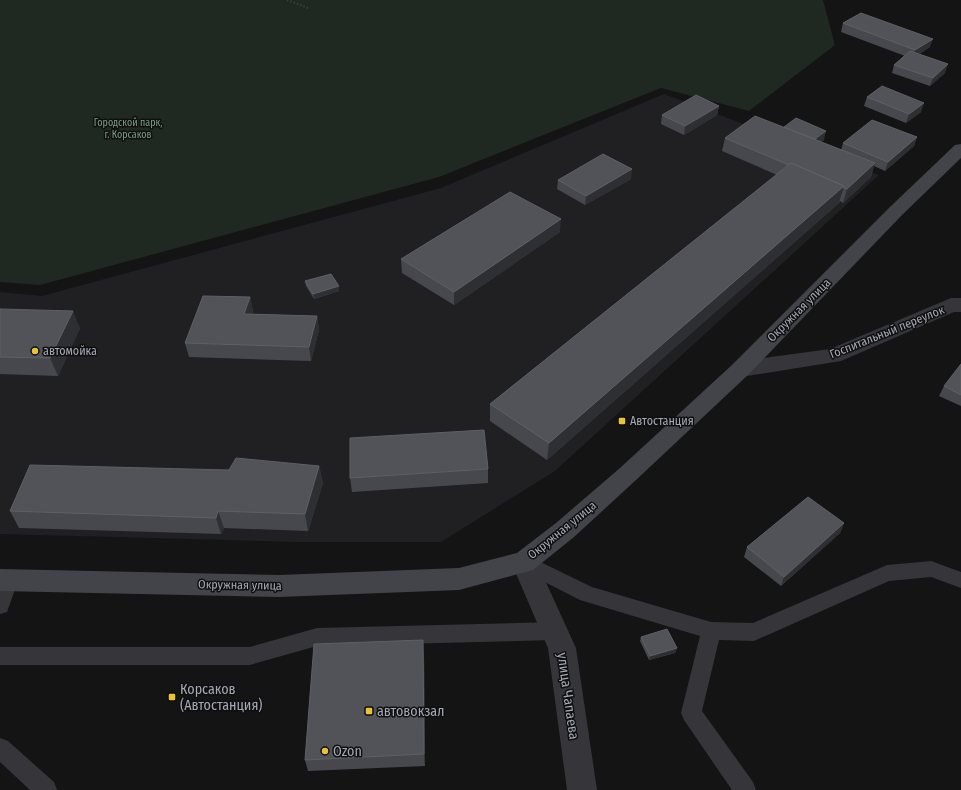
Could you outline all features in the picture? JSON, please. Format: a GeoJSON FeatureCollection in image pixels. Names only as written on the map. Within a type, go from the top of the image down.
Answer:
{"type":"FeatureCollection","features":[{"type":"Feature","properties":{"kind":"main road","name":"Окружная улица"},"geometry":{"type":"LineString","coordinates":[[4,580],[279,586],[459,578],[524,562],[565,530],[628,474],[741,369],[897,210],[961,149]]}},
{"type":"Feature","properties":{"kind":"street","name":"Госпитальный переулок"},"geometry":{"type":"LineString","coordinates":[[741,369],[834,356],[951,305],[961,304]]}},
{"type":"Feature","properties":{"kind":"street","name":"улица Чапаева"},"geometry":{"type":"LineString","coordinates":[[524,562],[562,648],[582,790]]}},
{"type":"Feature","properties":{"kind":"lane"},"geometry":{"type":"LineString","coordinates":[[524,562],[587,594],[711,631],[754,632],[887,573],[931,569],[960,578]]}},
{"type":"Feature","properties":{"kind":"lane"},"geometry":{"type":"LineString","coordinates":[[0,606],[4,580]]}},
{"type":"Feature","properties":{"kind":"lane"},"geometry":{"type":"LineString","coordinates":[[0,656],[250,656],[317,638],[555,631]]}},
{"type":"Feature","properties":{"kind":"lane"},"geometry":{"type":"LineString","coordinates":[[711,631],[691,713],[745,790]]}},
{"type":"Feature","properties":{"kind":"lane"},"geometry":{"type":"LineString","coordinates":[[0,748],[46,790]]}},
{"type":"Feature","properties":{"kind":"path"},"geometry":{"type":"LineString","coordinates":[[287,0],[308,8]]}},
{"type":"Feature","properties":{"kind":"shaded area"},"geometry":{"type":"Polygon","coordinates":[[[664,94],[879,175],[555,471],[441,542],[298,542],[0,534],[0,292],[42,296],[441,188],[664,94]]]}},
{"type":"Feature","properties":{"kind":"green space","name":"Городской парк, г. Корсаков"},"geometry":{"type":"Polygon","coordinates":[[[0,0],[823,0],[835,45],[749,111],[661,88],[439,177],[40,285],[0,282],[0,0]]]}},
{"type":"Feature","properties":{"kind":"building"},"geometry":{"type":"Polygon","coordinates":[[[861,13],[933,39],[915,50],[843,23],[861,13]]]}},
{"type":"Feature","properties":{"kind":"building"},"geometry":{"type":"Polygon","coordinates":[[[910,51],[948,64],[933,78],[894,65],[910,51]]]}},
{"type":"Feature","properties":{"kind":"building"},"geometry":{"type":"Polygon","coordinates":[[[882,86],[924,103],[909,114],[867,97],[882,86]]]}},
{"type":"Feature","properties":{"kind":"building"},"geometry":{"type":"Polygon","coordinates":[[[696,95],[719,106],[685,126],[662,115],[696,95]]]}},
{"type":"Feature","properties":{"kind":"building"},"geometry":{"type":"Polygon","coordinates":[[[755,116],[875,163],[847,189],[844,188],[844,186],[791,163],[789,165],[725,138],[755,116]]]}},
{"type":"Feature","properties":{"kind":"building"},"geometry":{"type":"Polygon","coordinates":[[[796,118],[826,131],[815,139],[784,127],[796,118]]]}},
{"type":"Feature","properties":{"kind":"building"},"geometry":{"type":"Polygon","coordinates":[[[872,120],[917,137],[888,162],[843,143],[872,120]]]}},
{"type":"Feature","properties":{"kind":"building"},"geometry":{"type":"Polygon","coordinates":[[[603,154],[632,169],[586,196],[558,180],[603,154]]]}},
{"type":"Feature","properties":{"kind":"building"},"geometry":{"type":"Polygon","coordinates":[[[791,163],[844,186],[549,443],[490,404],[791,163]]]}},
{"type":"Feature","properties":{"kind":"building"},"geometry":{"type":"Polygon","coordinates":[[[510,192],[561,219],[454,292],[401,259],[510,192]]]}},
{"type":"Feature","properties":{"kind":"building"},"geometry":{"type":"Polygon","coordinates":[[[331,274],[339,286],[313,294],[305,281],[331,274]]]}},
{"type":"Feature","properties":{"kind":"building"},"geometry":{"type":"Polygon","coordinates":[[[203,296],[250,297],[244,314],[317,316],[309,347],[185,343],[203,296]]]}},
{"type":"Feature","properties":{"kind":"building"},"geometry":{"type":"Polygon","coordinates":[[[0,309],[73,311],[50,358],[0,357],[0,309]]]}},
{"type":"Feature","properties":{"kind":"building"},"geometry":{"type":"Polygon","coordinates":[[[961,364],[961,395],[944,386],[961,364]]]}},
{"type":"Feature","properties":{"kind":"building"},"geometry":{"type":"Polygon","coordinates":[[[484,430],[488,469],[350,478],[350,438],[484,430]]]}},
{"type":"Feature","properties":{"kind":"building"},"geometry":{"type":"Polygon","coordinates":[[[236,458],[319,466],[305,514],[218,511],[216,518],[10,511],[30,465],[229,470],[236,458]]]}},
{"type":"Feature","properties":{"kind":"building"},"geometry":{"type":"Polygon","coordinates":[[[808,497],[844,523],[784,577],[747,547],[808,497]]]}},
{"type":"Feature","properties":{"kind":"building"},"geometry":{"type":"Polygon","coordinates":[[[667,629],[677,648],[650,656],[641,637],[667,629]]]}},
{"type":"Feature","properties":{"kind":"building","name":"автовокзал"},"geometry":{"type":"Polygon","coordinates":[[[423,640],[424,754],[305,760],[314,644],[423,640]]]}},
{"type":"Feature","properties":{"kind":"place","name":"автомойка"},"geometry":{"type":"Point","coordinates":[35,351]}},
{"type":"Feature","properties":{"kind":"place","name":"Автостанция"},"geometry":{"type":"Point","coordinates":[622,421]}},
{"type":"Feature","properties":{"kind":"place","name":"Корсаков (Автостанция)"},"geometry":{"type":"Point","coordinates":[172,697]}},
{"type":"Feature","properties":{"kind":"place","name":"автовокзал"},"geometry":{"type":"Point","coordinates":[369,711]}},
{"type":"Feature","properties":{"kind":"place","name":"Ozon"},"geometry":{"type":"Point","coordinates":[325,751]}}]}
